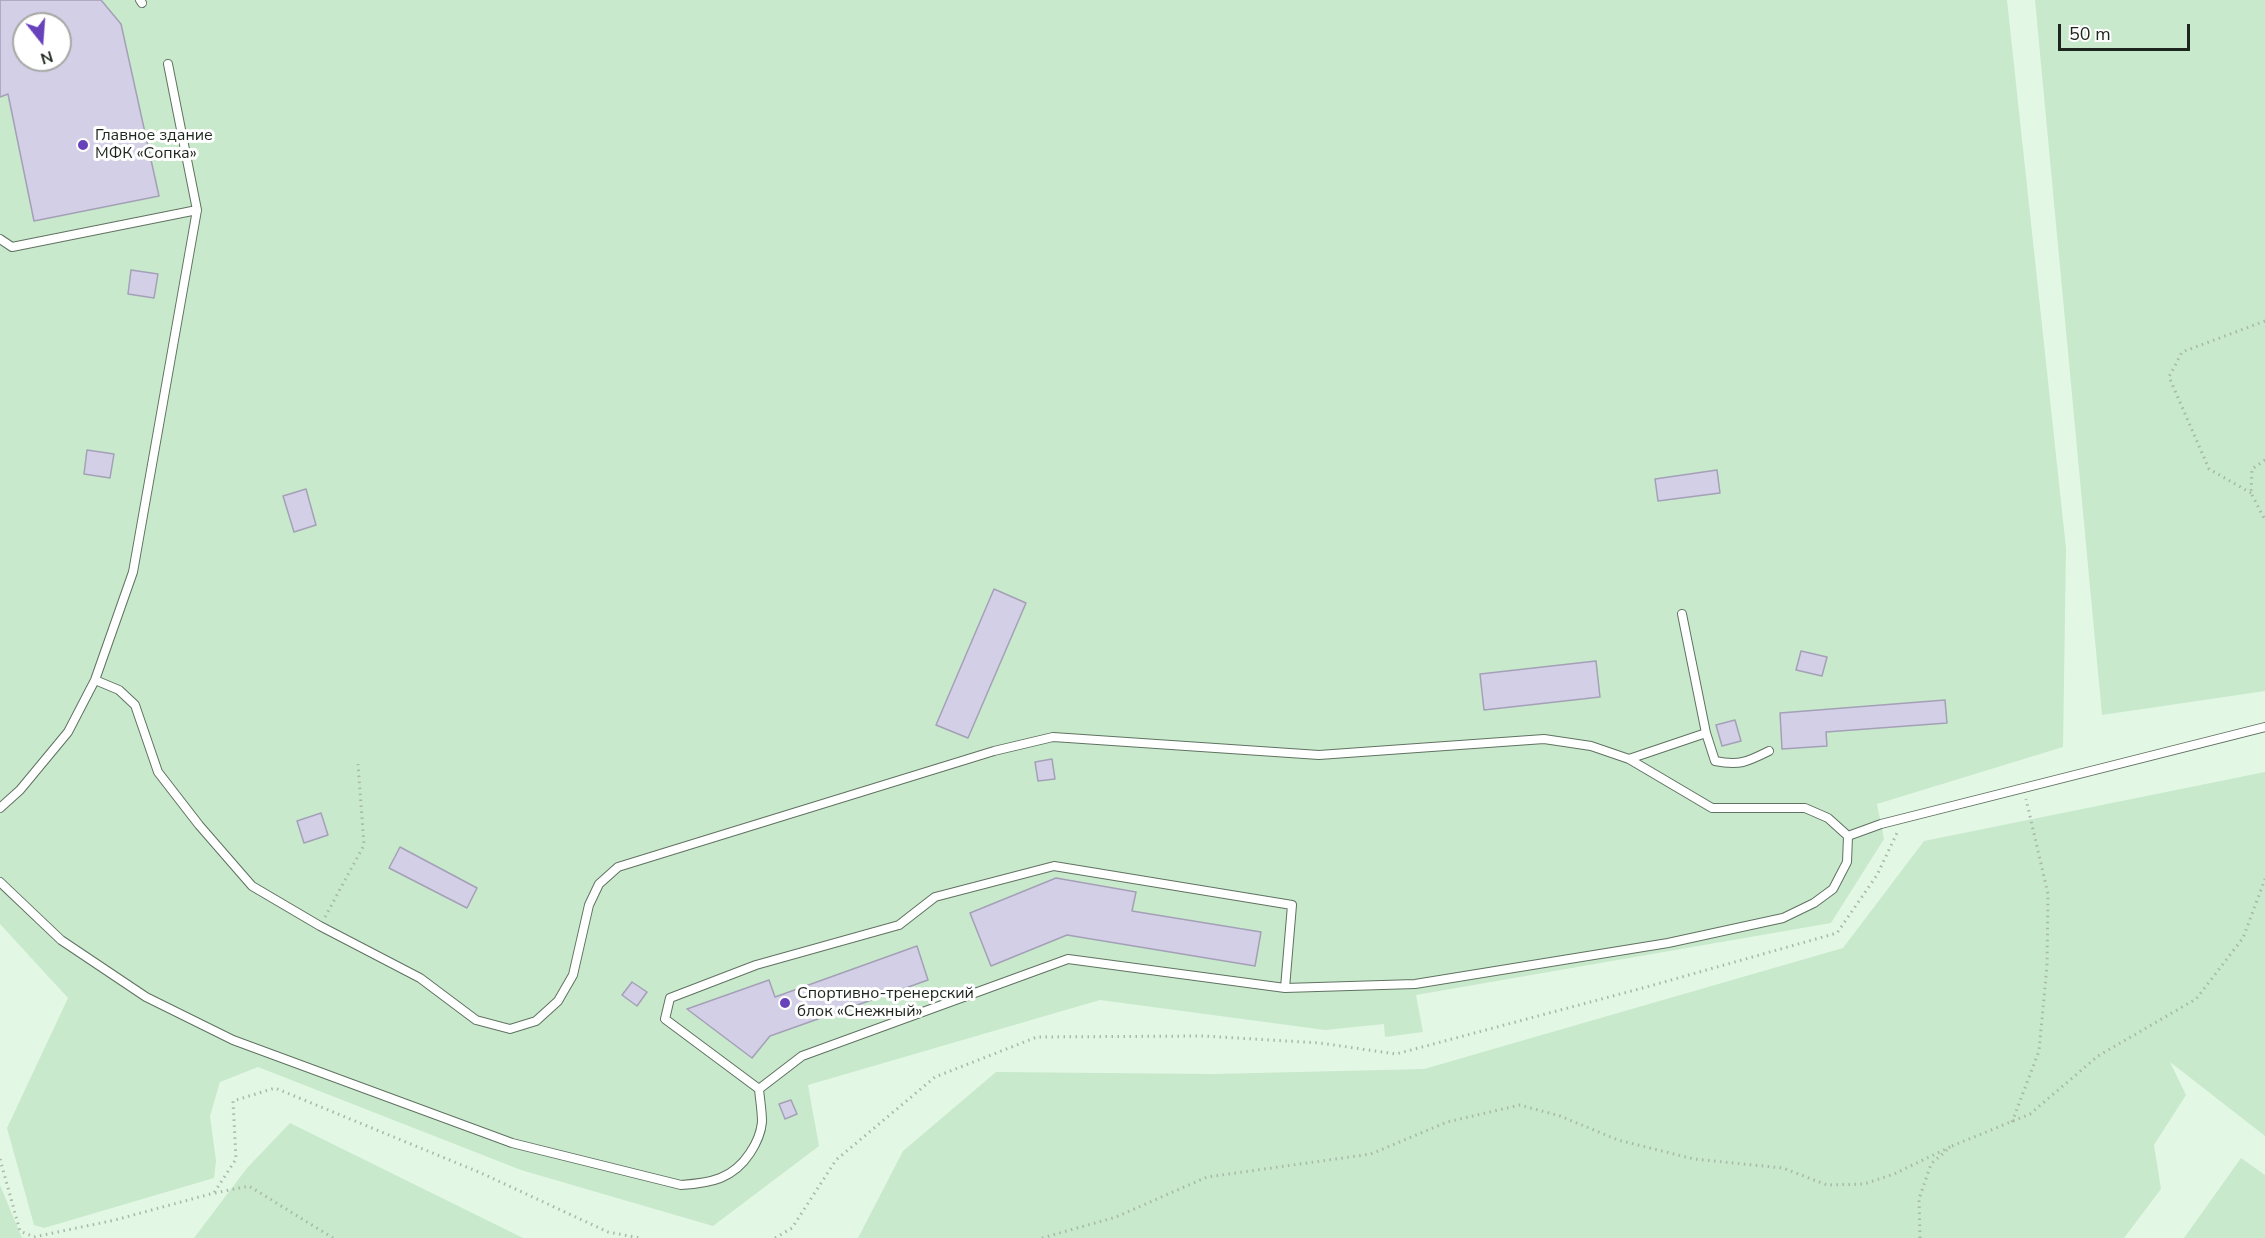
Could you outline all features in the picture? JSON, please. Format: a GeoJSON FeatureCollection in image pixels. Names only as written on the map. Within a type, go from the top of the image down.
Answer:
{"type":"FeatureCollection","features":[{"type":"Feature","properties":{"kind":"lane"},"geometry":{"type":"LineString","coordinates":[[0,808],[20,790],[68,732],[95,680],[133,572],[197,210],[168,64]]}},
{"type":"Feature","properties":{"kind":"lane"},"geometry":{"type":"LineString","coordinates":[[0,239],[12,247],[197,210]]}},
{"type":"Feature","properties":{"kind":"lane"},"geometry":{"type":"LineString","coordinates":[[1682,615],[1706,733],[1715,761],[1733,765],[1748,762],[1769,751]]}},
{"type":"Feature","properties":{"kind":"lane"},"geometry":{"type":"LineString","coordinates":[[95,680],[119,690],[135,705],[158,772],[199,825],[252,886],[320,926],[420,978],[476,1020],[510,1029],[536,1020],[558,1001],[573,975],[589,905],[599,884],[618,867],[994,751],[1053,736],[1319,755],[1544,739],[1591,746],[1629,759],[1712,808],[1804,808],[1828,818],[1848,836]]}},
{"type":"Feature","properties":{"kind":"lane"},"geometry":{"type":"LineString","coordinates":[[1848,836],[1881,824],[2265,727]]}},
{"type":"Feature","properties":{"kind":"lane"},"geometry":{"type":"LineString","coordinates":[[1629,759],[1706,733]]}},
{"type":"Feature","properties":{"kind":"lane"},"geometry":{"type":"LineString","coordinates":[[759,1089],[802,1056],[1068,959],[1285,988],[1415,984],[1668,944],[1783,918],[1814,903],[1833,889],[1846,862],[1848,836]]}},
{"type":"Feature","properties":{"kind":"lane"},"geometry":{"type":"LineString","coordinates":[[0,882],[61,940],[146,997],[233,1040],[512,1143],[681,1185],[703,1184],[725,1177],[742,1166],[756,1144],[762,1124],[759,1089],[665,1019],[670,998],[756,965],[899,925],[935,897],[1054,866],[1292,905],[1285,988]]}},
{"type":"Feature","properties":{"kind":"path"},"geometry":{"type":"LineString","coordinates":[[2265,321],[2182,352],[2169,377],[2209,469],[2250,493],[2265,520]]}},
{"type":"Feature","properties":{"kind":"path"},"geometry":{"type":"LineString","coordinates":[[2250,493],[2252,469],[2265,460]]}},
{"type":"Feature","properties":{"kind":"path"},"geometry":{"type":"LineString","coordinates":[[320,926],[364,845],[358,764]]}},
{"type":"Feature","properties":{"kind":"path"},"geometry":{"type":"LineString","coordinates":[[2012,1122],[2039,1051],[2047,966],[2048,894],[2024,788]]}},
{"type":"Feature","properties":{"kind":"path"},"geometry":{"type":"LineString","coordinates":[[776,1238],[792,1228],[836,1160],[935,1077],[1037,1037],[1204,1036],[1320,1043],[1396,1054],[1837,933],[1877,875],[1903,819]]}},
{"type":"Feature","properties":{"kind":"path"},"geometry":{"type":"LineString","coordinates":[[1042,1238],[1116,1217],[1207,1177],[1371,1155],[1448,1122],[1520,1105],[1560,1116],[1618,1140],[1694,1160],[1783,1168],[1827,1185],[1864,1184],[1894,1174],[1952,1146],[2030,1114],[2098,1056],[2196,999],[2242,938],[2265,879]]}},
{"type":"Feature","properties":{"kind":"path"},"geometry":{"type":"LineString","coordinates":[[214,1193],[236,1159],[233,1101],[275,1088],[481,1173],[608,1232],[640,1238]]}},
{"type":"Feature","properties":{"kind":"path"},"geometry":{"type":"LineString","coordinates":[[1920,1238],[1919,1199],[1931,1164],[1952,1146]]}},
{"type":"Feature","properties":{"kind":"path"},"geometry":{"type":"LineString","coordinates":[[0,1159],[20,1231],[34,1237],[115,1220],[214,1193],[249,1186],[333,1238]]}},
{"type":"Feature","properties":{"kind":"green space"},"geometry":{"type":"Polygon","coordinates":[[[0,0],[2007,0],[2066,548],[2063,747],[1877,804],[1884,839],[1831,923],[1416,995],[1423,1032],[1385,1037],[1384,1024],[1325,1030],[1100,1000],[808,1085],[819,1146],[713,1226],[521,1170],[258,1067],[220,1082],[210,1116],[216,1161],[214,1178],[44,1228],[34,1225],[7,1128],[68,998],[0,924],[0,0]]]}},
{"type":"Feature","properties":{"kind":"green space"},"geometry":{"type":"Polygon","coordinates":[[[2035,0],[2265,0],[2265,691],[2102,715],[2035,0]]]}},
{"type":"Feature","properties":{"kind":"green space"},"geometry":{"type":"Polygon","coordinates":[[[2265,772],[2265,1136],[2170,1062],[2186,1095],[2154,1145],[2161,1189],[2124,1238],[858,1238],[903,1151],[996,1072],[1214,1074],[1424,1069],[1843,948],[1924,841],[2265,772]]]}},
{"type":"Feature","properties":{"kind":"green space"},"geometry":{"type":"Polygon","coordinates":[[[290,1123],[523,1238],[194,1238],[247,1168],[290,1123]]]}},
{"type":"Feature","properties":{"kind":"green space"},"geometry":{"type":"Polygon","coordinates":[[[2241,1158],[2265,1175],[2265,1238],[2184,1238],[2241,1158]]]}},
{"type":"Feature","properties":{"kind":"green space"},"geometry":{"type":"Polygon","coordinates":[[[0,1185],[22,1238],[0,1238],[0,1185]]]}},
{"type":"Feature","properties":{"kind":"building","name":"Главное здание МФК «Сопка»"},"geometry":{"type":"Polygon","coordinates":[[[0,0],[101,0],[121,24],[159,196],[34,221],[8,94],[0,97],[0,0]]]}},
{"type":"Feature","properties":{"kind":"building"},"geometry":{"type":"Polygon","coordinates":[[[131,270],[158,274],[154,298],[128,294],[131,270]]]}},
{"type":"Feature","properties":{"kind":"building"},"geometry":{"type":"Polygon","coordinates":[[[87,450],[114,454],[110,478],[84,474],[87,450]]]}},
{"type":"Feature","properties":{"kind":"building"},"geometry":{"type":"Polygon","coordinates":[[[1717,470],[1720,493],[1658,501],[1655,479],[1717,470]]]}},
{"type":"Feature","properties":{"kind":"building"},"geometry":{"type":"Polygon","coordinates":[[[306,489],[316,525],[294,532],[283,496],[306,489]]]}},
{"type":"Feature","properties":{"kind":"building"},"geometry":{"type":"Polygon","coordinates":[[[994,589],[1026,603],[968,738],[936,725],[994,589]]]}},
{"type":"Feature","properties":{"kind":"building"},"geometry":{"type":"Polygon","coordinates":[[[1801,651],[1827,657],[1822,676],[1796,670],[1801,651]]]}},
{"type":"Feature","properties":{"kind":"building"},"geometry":{"type":"Polygon","coordinates":[[[1596,661],[1600,697],[1484,710],[1480,674],[1596,661]]]}},
{"type":"Feature","properties":{"kind":"building"},"geometry":{"type":"Polygon","coordinates":[[[1945,700],[1947,723],[1826,732],[1827,746],[1782,749],[1780,713],[1945,700]]]}},
{"type":"Feature","properties":{"kind":"building"},"geometry":{"type":"Polygon","coordinates":[[[1735,720],[1741,741],[1722,746],[1716,725],[1735,720]]]}},
{"type":"Feature","properties":{"kind":"building"},"geometry":{"type":"Polygon","coordinates":[[[1052,759],[1055,779],[1038,781],[1035,762],[1052,759]]]}},
{"type":"Feature","properties":{"kind":"building"},"geometry":{"type":"Polygon","coordinates":[[[321,813],[328,835],[304,843],[297,821],[321,813]]]}},
{"type":"Feature","properties":{"kind":"building"},"geometry":{"type":"Polygon","coordinates":[[[400,847],[477,888],[467,908],[389,868],[400,847]]]}},
{"type":"Feature","properties":{"kind":"building"},"geometry":{"type":"Polygon","coordinates":[[[1056,878],[1136,892],[1132,911],[1261,932],[1255,966],[1067,935],[991,966],[970,913],[1056,878]]]}},
{"type":"Feature","properties":{"kind":"building","name":"Спортивно-тренерский блок «Снежный»"},"geometry":{"type":"Polygon","coordinates":[[[917,946],[928,980],[770,1036],[752,1058],[687,1009],[769,980],[775,997],[917,946]]]}},
{"type":"Feature","properties":{"kind":"building"},"geometry":{"type":"Polygon","coordinates":[[[632,982],[647,992],[637,1006],[622,995],[632,982]]]}},
{"type":"Feature","properties":{"kind":"building"},"geometry":{"type":"Polygon","coordinates":[[[791,1100],[797,1114],[785,1119],[779,1104],[791,1100]]]}},
{"type":"Feature","properties":{"kind":"place","name":"Главное здание МФК «Сопка»"},"geometry":{"type":"Point","coordinates":[83,145]}},
{"type":"Feature","properties":{"kind":"place","name":"Спортивно-тренерский блок «Снежный»"},"geometry":{"type":"Point","coordinates":[785,1003]}}]}
